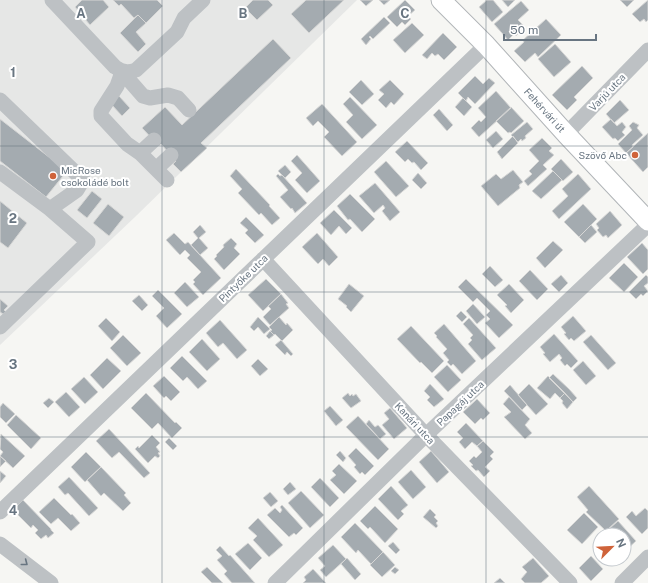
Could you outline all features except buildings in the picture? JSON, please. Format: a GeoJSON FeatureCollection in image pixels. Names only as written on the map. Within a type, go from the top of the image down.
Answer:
{"type":"FeatureCollection","features":[{"type":"Feature","properties":{"kind":"main road","name":"Fehérvári út"},"geometry":{"type":"LineString","coordinates":[[441,0],[486,45],[566,134],[647,218]]}},
{"type":"Feature","properties":{"kind":"street"},"geometry":{"type":"LineString","coordinates":[[52,0],[115,67],[122,72],[143,96],[150,98],[168,95],[178,98],[189,110]]}},
{"type":"Feature","properties":{"kind":"street"},"geometry":{"type":"LineString","coordinates":[[122,72],[129,73],[136,70],[177,32],[184,18],[203,0]]}},
{"type":"Feature","properties":{"kind":"street","name":"Pintyőke utca"},"geometry":{"type":"LineString","coordinates":[[0,512],[486,45]]}},
{"type":"Feature","properties":{"kind":"street","name":"Varjú utca"},"geometry":{"type":"LineString","coordinates":[[566,134],[648,50]]}},
{"type":"Feature","properties":{"kind":"street"},"geometry":{"type":"LineString","coordinates":[[122,72],[117,86],[101,112],[101,116],[127,144],[140,153],[167,180]]}},
{"type":"Feature","properties":{"kind":"street"},"geometry":{"type":"LineString","coordinates":[[0,100],[83,180],[77,190],[50,209]]}},
{"type":"Feature","properties":{"kind":"street"},"geometry":{"type":"LineString","coordinates":[[140,153],[154,140]]}},
{"type":"Feature","properties":{"kind":"street"},"geometry":{"type":"LineString","coordinates":[[156,169],[171,155]]}},
{"type":"Feature","properties":{"kind":"street"},"geometry":{"type":"LineString","coordinates":[[0,172],[50,209],[88,242],[0,327]]}},
{"type":"Feature","properties":{"kind":"street","name":"Papagáj utca"},"geometry":{"type":"LineString","coordinates":[[275,583],[647,218]]}},
{"type":"Feature","properties":{"kind":"street","name":"Kanári utca"},"geometry":{"type":"LineString","coordinates":[[263,259],[426,435],[570,583]]}},
{"type":"Feature","properties":{"kind":"street"},"geometry":{"type":"LineString","coordinates":[[0,544],[51,583]]}},
{"type":"Feature","properties":{"kind":"street"},"geometry":{"type":"LineString","coordinates":[[622,583],[648,557]]}},
{"type":"Feature","properties":{"kind":"shaded area"},"geometry":{"type":"Polygon","coordinates":[[[0,0],[357,0],[135,217],[0,345],[0,0]]]}},
{"type":"Feature","properties":{"kind":"place","name":"Szövő Abc"},"geometry":{"type":"Point","coordinates":[635,155]}},
{"type":"Feature","properties":{"kind":"place","name":"MicRose csokoládé bolt"},"geometry":{"type":"Point","coordinates":[53,176]}}]}
